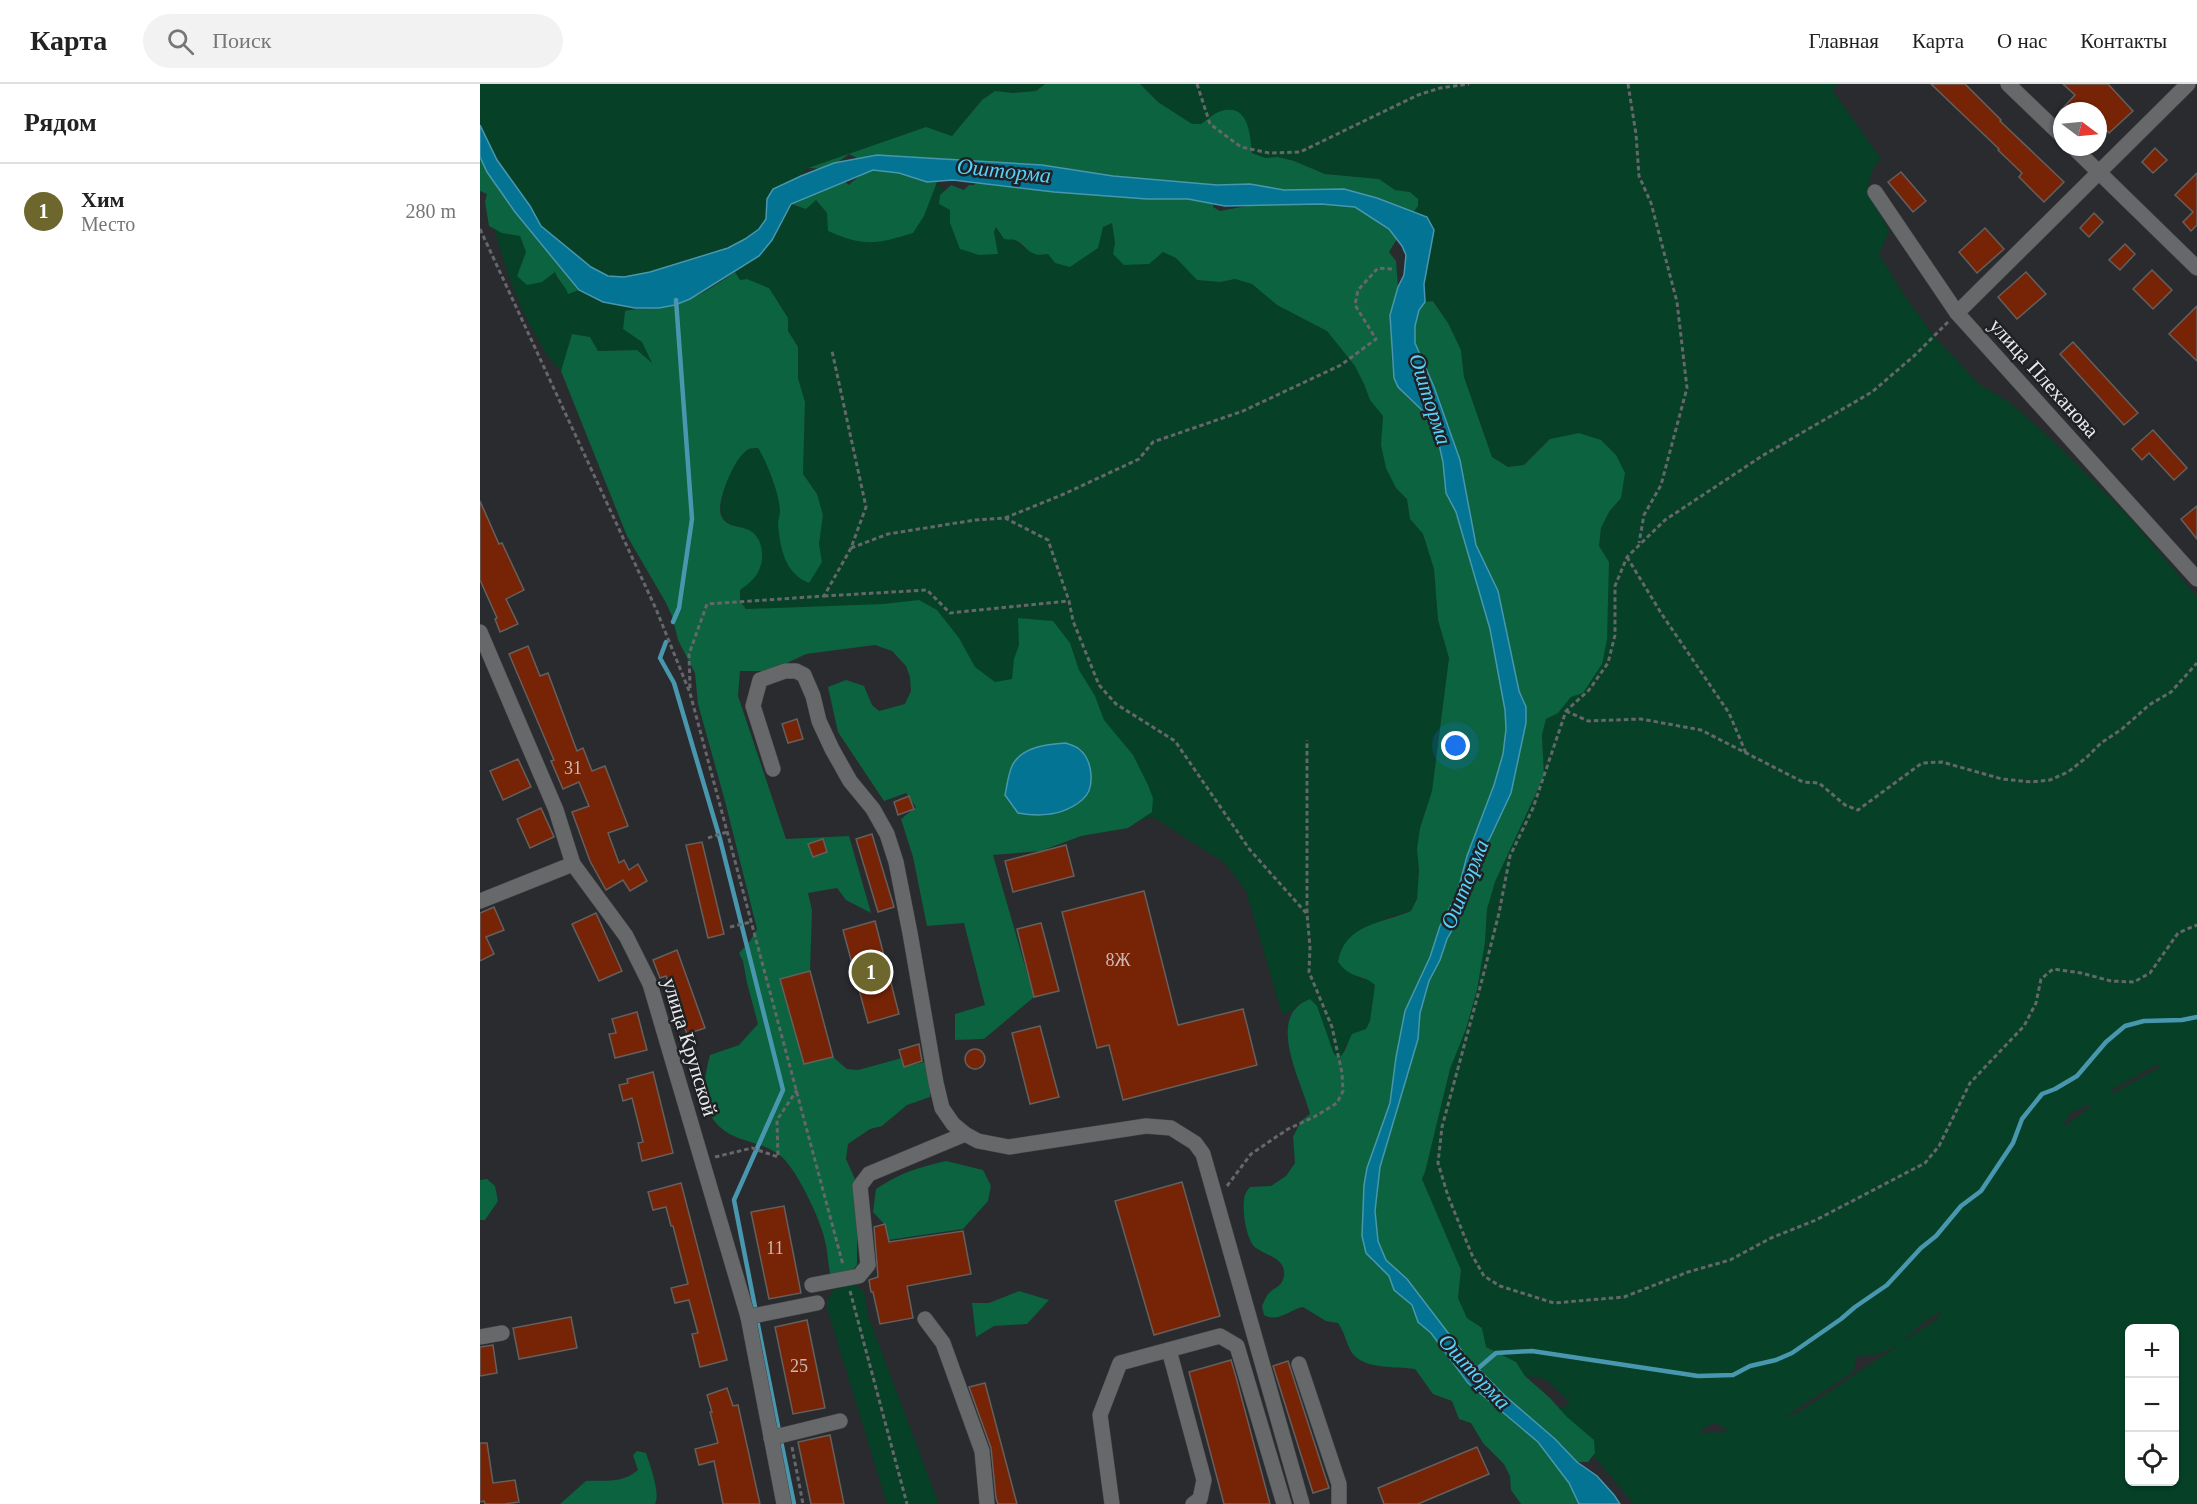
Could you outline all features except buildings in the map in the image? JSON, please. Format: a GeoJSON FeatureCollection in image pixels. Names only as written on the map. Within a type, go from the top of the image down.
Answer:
{"type":"FeatureCollection","features":[{"type":"Feature","properties":{"kind":"street"},"geometry":{"type":"LineString","coordinates":[[2008,84],[2053,127]]}},
{"type":"Feature","properties":{"kind":"street"},"geometry":{"type":"LineString","coordinates":[[1957,313],[2188,84]]}},
{"type":"Feature","properties":{"kind":"street"},"geometry":{"type":"LineString","coordinates":[[2082,156],[2197,268]]}},
{"type":"Feature","properties":{"kind":"street","name":"улица Плеханова"},"geometry":{"type":"LineString","coordinates":[[1875,192],[1957,313],[2197,579]]}},
{"type":"Feature","properties":{"kind":"street","name":"улица Крупской"},"geometry":{"type":"LineString","coordinates":[[480,632],[556,810],[573,864],[626,936],[650,984],[748,1317],[784,1504]]}},
{"type":"Feature","properties":{"kind":"street"},"geometry":{"type":"LineString","coordinates":[[773,769],[753,706],[755,694],[760,680],[785,671],[795,671],[804,675],[808,682],[819,721],[838,760],[850,781],[873,809],[887,834],[896,862],[910,933],[936,1083],[942,1108],[953,1124],[978,1141],[1009,1147],[1146,1126],[1171,1128],[1195,1143],[1203,1154],[1302,1504]]}},
{"type":"Feature","properties":{"kind":"street"},"geometry":{"type":"LineString","coordinates":[[480,901],[573,864]]}},
{"type":"Feature","properties":{"kind":"street"},"geometry":{"type":"LineString","coordinates":[[812,1285],[859,1276],[868,1265],[860,1186],[869,1174],[965,1134]]}},
{"type":"Feature","properties":{"kind":"street"},"geometry":{"type":"LineString","coordinates":[[748,1317],[817,1303]]}},
{"type":"Feature","properties":{"kind":"street"},"geometry":{"type":"LineString","coordinates":[[925,1319],[943,1343],[981,1451],[987,1504]]}},
{"type":"Feature","properties":{"kind":"street"},"geometry":{"type":"LineString","coordinates":[[480,1337],[502,1333]]}},
{"type":"Feature","properties":{"kind":"street"},"geometry":{"type":"LineString","coordinates":[[1112,1504],[1100,1415],[1120,1363],[1220,1336],[1237,1346],[1284,1504]]}},
{"type":"Feature","properties":{"kind":"street"},"geometry":{"type":"LineString","coordinates":[[1169,1350],[1204,1480],[1200,1499],[1193,1504]]}},
{"type":"Feature","properties":{"kind":"street"},"geometry":{"type":"LineString","coordinates":[[1299,1364],[1340,1484],[1340,1504]]}},
{"type":"Feature","properties":{"kind":"street"},"geometry":{"type":"LineString","coordinates":[[771,1437],[840,1421]]}},
{"type":"Feature","properties":{"kind":"path"},"geometry":{"type":"LineString","coordinates":[[1197,84],[1209,124],[1241,147],[1269,153],[1300,152],[1418,95],[1440,88],[1469,84]]}},
{"type":"Feature","properties":{"kind":"path"},"geometry":{"type":"LineString","coordinates":[[1628,84],[1636,134],[1639,176],[1651,203],[1677,303],[1687,388],[1661,485],[1644,515],[1639,545]]}},
{"type":"Feature","properties":{"kind":"path"},"geometry":{"type":"LineString","coordinates":[[480,230],[656,609],[690,693],[907,1504]]}},
{"type":"Feature","properties":{"kind":"path"},"geometry":{"type":"LineString","coordinates":[[851,548],[888,534],[1005,518],[1064,494],[1139,459],[1153,442],[1242,411],[1341,365],[1376,339],[1355,305],[1358,290],[1377,268],[1392,269]]}},
{"type":"Feature","properties":{"kind":"path"},"geometry":{"type":"LineString","coordinates":[[1957,313],[1915,355],[1872,392],[1762,456],[1665,520],[1627,557],[1615,586],[1615,635],[1608,663],[1589,690],[1566,711],[1533,808],[1510,856],[1491,946],[1442,1127],[1438,1163],[1448,1196],[1484,1276],[1500,1286],[1554,1303],[1624,1297],[1688,1272],[1730,1260],[1771,1238],[1816,1220],[1925,1163],[1939,1146],[1970,1083],[2024,1026],[2036,1003],[2041,979],[2053,969],[2111,981],[2134,982],[2150,973],[2178,933],[2197,925]]}},
{"type":"Feature","properties":{"kind":"path"},"geometry":{"type":"LineString","coordinates":[[824,596],[851,548],[866,507],[832,351]]}},
{"type":"Feature","properties":{"kind":"path"},"geometry":{"type":"LineString","coordinates":[[1005,518],[1048,540],[1069,601],[1073,621],[1099,685],[1116,704],[1175,741],[1250,850],[1307,914]]}},
{"type":"Feature","properties":{"kind":"path"},"geometry":{"type":"LineString","coordinates":[[1627,557],[1661,613],[1729,713],[1747,755]]}},
{"type":"Feature","properties":{"kind":"path"},"geometry":{"type":"LineString","coordinates":[[690,693],[689,654],[707,604],[927,590],[950,613],[1069,601]]}},
{"type":"Feature","properties":{"kind":"path"},"geometry":{"type":"LineString","coordinates":[[1566,711],[1588,721],[1641,719],[1701,730],[1803,782],[1819,783],[1845,805],[1858,810],[1922,763],[1942,762],[2002,779],[2032,782],[2049,780],[2068,772],[2149,705],[2171,692],[2197,663]]}},
{"type":"Feature","properties":{"kind":"path"},"geometry":{"type":"LineString","coordinates":[[1218,1203],[1231,1179],[1251,1154],[1288,1129],[1337,1103],[1343,1091],[1342,1073],[1332,1027],[1309,972],[1307,740]]}},
{"type":"Feature","properties":{"kind":"path"},"geometry":{"type":"LineString","coordinates":[[708,838],[727,832]]}},
{"type":"Feature","properties":{"kind":"path"},"geometry":{"type":"LineString","coordinates":[[730,927],[751,922]]}},
{"type":"Feature","properties":{"kind":"path"},"geometry":{"type":"LineString","coordinates":[[702,1159],[752,1148],[778,1157],[777,1120],[797,1090]]}},
{"type":"Feature","properties":{"kind":"path"},"geometry":{"type":"LineString","coordinates":[[789,1433],[803,1504]]}},
{"type":"Feature","properties":{"kind":"green space"},"geometry":{"type":"Polygon","coordinates":[[[480,84],[1045,84],[1036,91],[1013,93],[995,91],[982,100],[952,136],[926,127],[808,168],[801,176],[773,189],[766,208],[766,219],[759,229],[745,239],[714,253],[650,272],[624,277],[608,276],[591,267],[541,226],[530,206],[497,160],[480,125],[480,84]]]}},
{"type":"Feature","properties":{"kind":"green space"},"geometry":{"type":"Polygon","coordinates":[[[1045,84],[1140,84],[1158,102],[1192,124],[1201,124],[1221,111],[1237,112],[1243,116],[1249,129],[1252,153],[1265,158],[1278,157],[1294,161],[1325,174],[1379,179],[1395,190],[1410,192],[1418,199],[1418,206],[1413,213],[1393,205],[1370,215],[1389,229],[1397,239],[1389,252],[1396,261],[1398,287],[1390,315],[1392,363],[1408,398],[1428,416],[1436,431],[1443,462],[1446,493],[1456,512],[1490,629],[1505,710],[1506,729],[1503,754],[1494,785],[1467,856],[1457,894],[1440,926],[1431,957],[1405,1011],[1390,1103],[1367,1168],[1362,1236],[1372,1261],[1389,1276],[1394,1290],[1412,1305],[1418,1322],[1431,1333],[1468,1383],[1538,1442],[1569,1483],[1579,1504],[1521,1504],[1511,1490],[1510,1476],[1504,1464],[1483,1443],[1471,1423],[1459,1419],[1452,1401],[1433,1394],[1415,1369],[1373,1365],[1365,1362],[1352,1353],[1338,1323],[1326,1321],[1303,1307],[1279,1317],[1264,1315],[1262,1306],[1268,1294],[1282,1282],[1284,1270],[1279,1261],[1252,1244],[1245,1223],[1246,1192],[1250,1187],[1271,1186],[1286,1176],[1295,1163],[1293,1137],[1301,1121],[1310,1114],[1294,1068],[1288,1034],[1289,1020],[1296,1007],[1310,999],[1317,1006],[1334,1054],[1339,1058],[1352,1034],[1366,1029],[1370,1021],[1375,985],[1348,972],[1338,962],[1342,949],[1356,932],[1377,922],[1411,911],[1417,899],[1419,870],[1417,849],[1420,828],[1432,791],[1449,658],[1438,620],[1434,569],[1423,534],[1410,519],[1407,499],[1396,488],[1386,468],[1381,445],[1383,416],[1370,400],[1355,366],[1327,331],[1277,305],[1252,284],[1235,279],[1220,282],[1197,280],[1176,258],[1163,252],[1149,264],[1124,265],[1113,254],[1115,243],[1112,223],[1103,227],[1098,248],[1070,267],[1055,263],[1048,254],[1032,253],[1015,240],[1004,239],[996,227],[994,232],[998,254],[979,255],[960,249],[950,223],[950,210],[939,204],[940,195],[951,185],[964,190],[969,185],[974,185],[982,177],[942,169],[924,216],[913,233],[890,240],[861,242],[851,240],[828,231],[827,213],[816,200],[806,209],[791,204],[839,177],[849,185],[875,167],[849,154],[829,169],[808,168],[926,127],[952,136],[982,100],[995,91],[1013,93],[1036,91],[1045,84]],[[1213,203],[1213,207],[1220,211],[1257,204],[1213,203]]]}},
{"type":"Feature","properties":{"kind":"green space"},"geometry":{"type":"Polygon","coordinates":[[[1140,84],[1837,84],[1833,91],[1881,159],[1873,168],[1867,190],[1889,231],[1879,254],[1904,295],[1934,336],[1980,385],[2008,401],[2053,441],[2130,518],[2197,597],[2197,1504],[1634,1504],[1557,1412],[1570,1402],[1545,1379],[1525,1376],[1516,1362],[1486,1347],[1482,1328],[1467,1318],[1458,1298],[1461,1270],[1422,1179],[1450,1069],[1466,1029],[1477,990],[1485,942],[1487,909],[1495,882],[1544,776],[1542,735],[1546,718],[1558,713],[1571,697],[1606,610],[1609,562],[1599,546],[1601,528],[1609,512],[1621,498],[1550,439],[1524,465],[1508,467],[1492,457],[1464,377],[1461,350],[1434,301],[1425,302],[1424,284],[1432,247],[1427,217],[1413,213],[1418,206],[1418,199],[1410,192],[1395,190],[1379,179],[1325,174],[1294,161],[1278,157],[1265,158],[1252,152],[1219,111],[1201,125],[1192,124],[1158,102],[1140,84]],[[2163,1065],[2154,1066],[2113,1089],[2111,1095],[2163,1065]],[[2086,1106],[2070,1113],[2062,1128],[2092,1106],[2086,1106]],[[1942,1311],[1925,1321],[1900,1343],[1936,1320],[1942,1311]],[[1899,1345],[1878,1354],[1856,1357],[1854,1371],[1785,1417],[1799,1412],[1899,1345]],[[1714,1422],[1698,1433],[1730,1432],[1714,1422]]]}},
{"type":"Feature","properties":{"kind":"green space"},"geometry":{"type":"Polygon","coordinates":[[[480,157],[513,209],[579,290],[568,294],[555,272],[542,282],[527,285],[517,276],[526,252],[520,236],[502,233],[489,226],[485,202],[487,194],[480,191],[480,157]]]}},
{"type":"Feature","properties":{"kind":"green space"},"geometry":{"type":"Polygon","coordinates":[[[937,184],[945,190],[940,195],[950,210],[950,224],[994,232],[996,227],[1004,239],[1015,240],[1026,250],[1042,255],[1112,223],[1115,243],[1113,254],[1124,265],[1136,264],[1163,252],[1176,258],[1197,280],[1220,282],[1235,279],[1252,284],[1277,305],[1327,331],[1355,366],[1370,400],[1384,416],[1381,445],[1396,488],[1407,499],[1410,519],[1423,534],[1434,569],[1438,620],[1449,658],[1432,791],[1420,828],[1417,849],[1419,870],[1417,899],[1411,911],[1384,918],[1359,979],[1369,980],[1375,985],[1370,1021],[1366,1029],[1345,1045],[1342,1056],[1339,1058],[1334,1054],[1317,1006],[1300,1002],[1292,1011],[1282,1014],[1246,891],[1225,863],[1153,817],[993,855],[923,604],[746,609],[740,601],[740,590],[756,577],[748,529],[726,521],[722,505],[726,483],[742,454],[748,449],[758,448],[765,461],[779,504],[780,534],[822,562],[819,544],[823,515],[817,494],[803,474],[805,402],[798,378],[798,347],[788,331],[788,318],[769,288],[739,280],[735,272],[760,256],[791,204],[799,208],[815,200],[827,213],[930,198],[937,184]]]}},
{"type":"Feature","properties":{"kind":"green space"},"geometry":{"type":"Polygon","coordinates":[[[494,228],[502,233],[520,236],[526,252],[517,276],[555,272],[557,279],[572,292],[579,290],[603,302],[635,308],[625,311],[623,329],[642,342],[653,364],[637,350],[598,351],[572,334],[561,371],[546,353],[531,328],[518,300],[494,228]]]}},
{"type":"Feature","properties":{"kind":"green space"},"geometry":{"type":"Polygon","coordinates":[[[735,272],[740,280],[747,279],[769,288],[788,318],[788,331],[798,347],[798,378],[805,402],[803,474],[817,494],[823,515],[819,544],[822,562],[809,583],[794,573],[785,559],[779,533],[780,510],[777,495],[758,448],[750,449],[738,460],[728,479],[720,509],[726,522],[749,530],[761,545],[762,559],[758,573],[740,590],[740,601],[746,609],[883,604],[919,600],[937,610],[959,638],[975,667],[995,682],[1012,679],[1014,659],[1019,645],[1018,618],[1053,621],[1070,643],[1079,670],[1095,696],[1104,720],[1133,755],[1153,798],[1152,812],[1128,828],[1081,836],[1041,851],[993,855],[1034,997],[984,1039],[955,1040],[955,1014],[985,1005],[964,923],[927,926],[913,857],[901,819],[916,807],[906,793],[884,801],[838,732],[828,687],[846,680],[864,686],[872,705],[879,711],[905,704],[911,691],[906,666],[892,651],[875,645],[806,654],[770,671],[740,671],[738,696],[786,839],[849,836],[871,913],[846,900],[837,888],[808,893],[812,910],[810,971],[780,979],[804,1064],[833,1057],[847,1069],[858,1070],[902,1058],[904,1067],[928,1061],[933,1080],[930,1097],[907,1105],[882,1126],[870,1129],[848,1144],[846,1159],[855,1179],[857,1200],[857,1265],[850,1273],[831,1277],[820,1224],[803,1186],[789,1165],[773,1151],[728,1133],[711,1116],[707,1105],[705,1081],[710,1055],[739,1045],[758,1024],[739,953],[757,929],[698,704],[695,673],[678,640],[672,616],[665,601],[627,536],[561,371],[572,334],[590,337],[598,351],[637,350],[652,363],[642,342],[623,329],[625,311],[658,308],[689,300],[735,272]]]}},
{"type":"Feature","properties":{"kind":"green space"},"geometry":{"type":"Polygon","coordinates":[[[1433,301],[1448,323],[1461,350],[1464,377],[1492,457],[1508,467],[1524,465],[1550,439],[1579,433],[1601,440],[1616,455],[1625,473],[1621,498],[1609,512],[1601,528],[1599,546],[1609,562],[1607,640],[1602,664],[1583,693],[1571,697],[1558,713],[1546,719],[1542,735],[1544,776],[1495,882],[1487,909],[1485,942],[1477,990],[1466,1029],[1450,1069],[1422,1179],[1461,1270],[1458,1298],[1467,1318],[1482,1328],[1486,1347],[1516,1362],[1525,1376],[1594,1440],[1595,1453],[1588,1462],[1577,1462],[1555,1439],[1504,1395],[1465,1355],[1407,1279],[1386,1260],[1378,1242],[1375,1211],[1380,1167],[1418,1039],[1420,1013],[1429,981],[1455,925],[1477,859],[1490,838],[1511,793],[1526,707],[1519,692],[1498,591],[1476,545],[1460,460],[1434,387],[1415,343],[1415,326],[1419,310],[1425,302],[1433,301]]]}},
{"type":"Feature","properties":{"kind":"green space"},"geometry":{"type":"Polygon","coordinates":[[[946,1161],[983,1170],[991,1186],[988,1201],[963,1229],[888,1240],[885,1225],[873,1212],[876,1189],[910,1171],[946,1161]]]}},
{"type":"Feature","properties":{"kind":"green space"},"geometry":{"type":"Polygon","coordinates":[[[487,1179],[495,1186],[498,1201],[485,1220],[480,1220],[480,1180],[487,1179]]]}},
{"type":"Feature","properties":{"kind":"green space"},"geometry":{"type":"Polygon","coordinates":[[[854,1284],[864,1292],[868,1316],[939,1504],[887,1504],[828,1311],[828,1299],[833,1290],[854,1284]]]}},
{"type":"Feature","properties":{"kind":"green space"},"geometry":{"type":"Polygon","coordinates":[[[1019,1291],[1049,1300],[1027,1324],[994,1326],[976,1337],[972,1303],[989,1303],[1019,1291]]]}},
{"type":"Feature","properties":{"kind":"green space"},"geometry":{"type":"Polygon","coordinates":[[[637,1451],[646,1453],[656,1487],[655,1504],[560,1504],[586,1481],[613,1480],[626,1477],[638,1470],[633,1455],[637,1451]]]}},
{"type":"Feature","properties":{"kind":"water","name":"Ошторма"},"geometry":{"type":"Polygon","coordinates":[[[480,125],[497,160],[530,206],[541,226],[591,267],[608,276],[624,277],[650,272],[728,248],[759,229],[766,219],[767,199],[773,189],[834,163],[877,155],[1042,165],[1113,176],[1217,185],[1250,184],[1284,190],[1344,189],[1377,198],[1427,217],[1434,230],[1424,284],[1425,302],[1419,310],[1415,326],[1415,343],[1434,387],[1460,460],[1476,545],[1498,591],[1519,691],[1526,707],[1526,723],[1511,793],[1490,838],[1477,859],[1455,925],[1429,981],[1420,1013],[1418,1039],[1380,1167],[1375,1211],[1378,1241],[1386,1260],[1407,1279],[1465,1355],[1504,1395],[1555,1439],[1577,1462],[1597,1476],[1620,1504],[1579,1504],[1569,1483],[1538,1442],[1468,1383],[1431,1333],[1418,1322],[1412,1305],[1394,1290],[1389,1276],[1366,1253],[1362,1236],[1367,1168],[1390,1103],[1405,1011],[1430,957],[1440,926],[1457,894],[1467,856],[1494,785],[1503,754],[1506,729],[1505,710],[1490,629],[1456,512],[1446,493],[1443,462],[1436,431],[1428,416],[1398,387],[1394,378],[1390,315],[1404,275],[1406,255],[1389,229],[1355,207],[1321,204],[1225,206],[1188,199],[1147,199],[1054,192],[953,180],[927,182],[899,173],[873,170],[791,204],[772,240],[759,256],[690,299],[659,308],[635,308],[603,302],[579,290],[515,212],[487,172],[480,157],[480,125]]]}},
{"type":"Feature","properties":{"kind":"water"},"geometry":{"type":"Polygon","coordinates":[[[1066,743],[1078,748],[1084,754],[1090,767],[1091,782],[1086,795],[1075,805],[1059,812],[1043,815],[1018,813],[1005,795],[1012,766],[1016,760],[1035,748],[1066,743]]]}},
{"type":"Feature","properties":{"kind":"waterway"},"geometry":{"type":"LineString","coordinates":[[673,622],[679,608],[692,519],[676,300]]}},
{"type":"Feature","properties":{"kind":"waterway"},"geometry":{"type":"LineString","coordinates":[[666,642],[660,658],[674,683],[720,839],[783,1090],[734,1200],[755,1307]]}},
{"type":"Feature","properties":{"kind":"waterway","name":"Ошторма"},"geometry":{"type":"LineString","coordinates":[[1475,1371],[1496,1353],[1532,1351],[1698,1376],[1733,1375],[1750,1366],[1776,1360],[1792,1353],[1887,1285],[1921,1248],[1936,1236],[1961,1206],[1981,1191],[2013,1143],[2022,1119],[2042,1094],[2077,1076],[2106,1042],[2125,1026],[2144,1021],[2182,1020],[2197,1017]]}},
{"type":"Feature","properties":{"kind":"waterway"},"geometry":{"type":"LineString","coordinates":[[757,1320],[779,1431]]}},
{"type":"Feature","properties":{"kind":"waterway"},"geometry":{"type":"LineString","coordinates":[[781,1441],[794,1504]]}},
{"type":"Feature","properties":{"kind":"place","name":"Хим"},"geometry":{"type":"Point","coordinates":[871,972]}}]}
